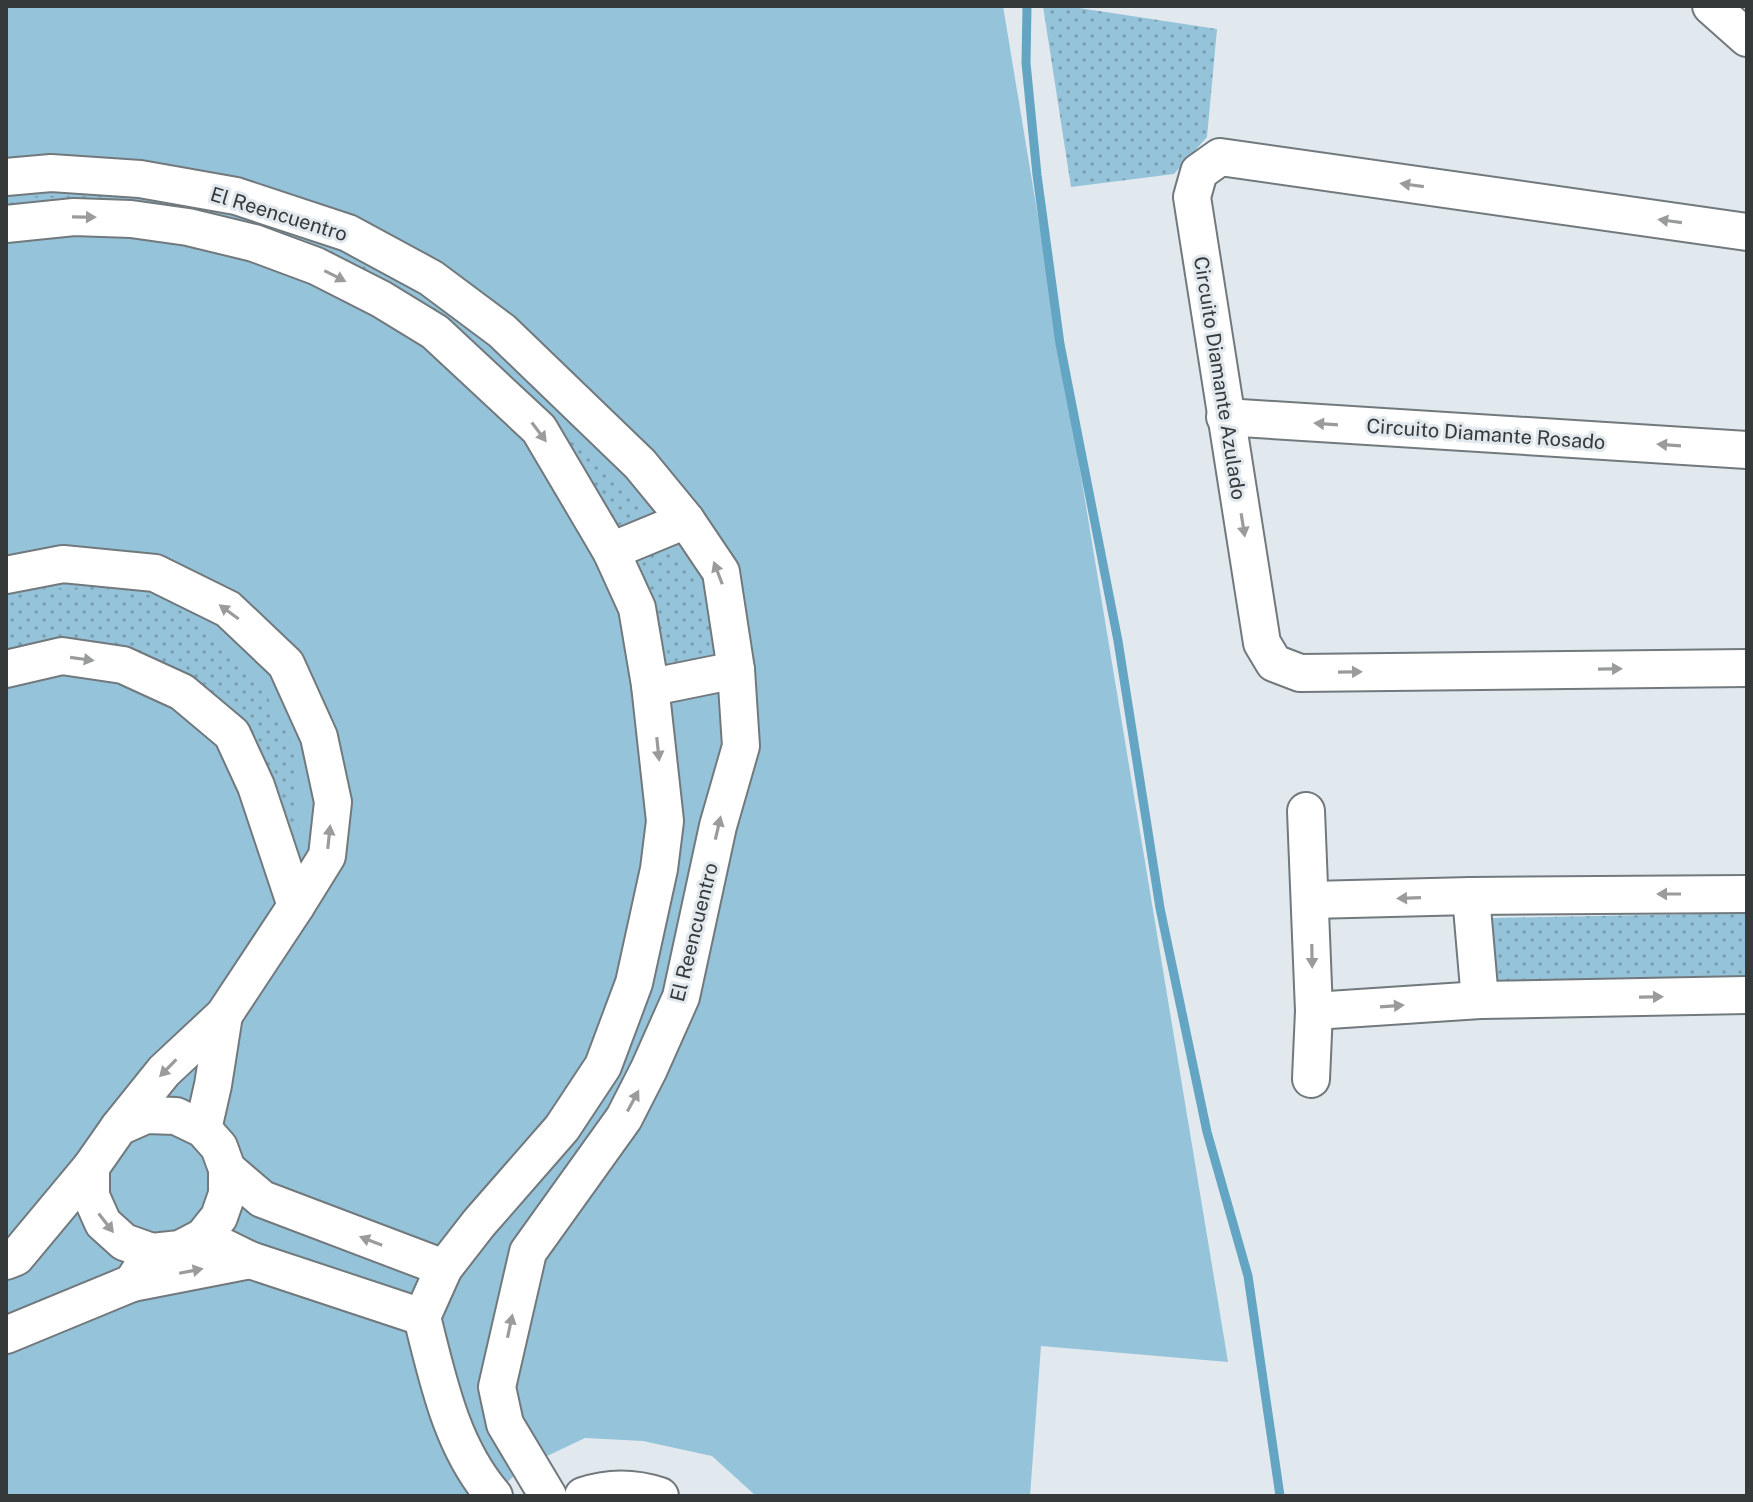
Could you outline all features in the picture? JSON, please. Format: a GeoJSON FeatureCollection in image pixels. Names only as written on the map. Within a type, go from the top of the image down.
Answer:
{"type":"FeatureCollection","features":[{"type":"Feature","properties":{"kind":"street","name":"Circuito Diamante Azulado"},"geometry":{"type":"LineString","coordinates":[[1747,232],[1220,157],[1199,172],[1192,197],[1262,643],[1274,663],[1300,673],[1747,668]]}},
{"type":"Feature","properties":{"kind":"street","name":"El Reencuentro"},"geometry":{"type":"LineString","coordinates":[[6,177],[51,173],[140,179],[236,196],[348,233],[431,278],[502,331],[640,464],[686,520],[721,572],[736,670],[741,746],[718,826],[681,997],[624,1118],[528,1252],[497,1387],[505,1424],[548,1496]]}},
{"type":"Feature","properties":{"kind":"street","name":"El Reencuentro"},"geometry":{"type":"LineString","coordinates":[[6,224],[74,217],[131,219],[188,227],[254,243],[316,266],[381,299],[435,332],[539,429],[611,551],[637,608],[650,685],[665,821],[659,869],[634,983],[603,1066],[562,1128],[444,1268],[422,1317]]}},
{"type":"Feature","properties":{"kind":"street","name":"Circuito Diamante Rosado"},"geometry":{"type":"LineString","coordinates":[[1225,417],[1747,450]]}},
{"type":"Feature","properties":{"kind":"street"},"geometry":{"type":"LineString","coordinates":[[611,551],[686,520]]}},
{"type":"Feature","properties":{"kind":"street"},"geometry":{"type":"LineString","coordinates":[[6,575],[63,564],[155,573],[228,609],[286,664],[319,737],[333,802],[327,856],[224,1015],[164,1071],[91,1167],[16,1257],[6,1261]]}},
{"type":"Feature","properties":{"kind":"street"},"geometry":{"type":"LineString","coordinates":[[6,669],[62,656],[123,665],[182,692],[232,734],[256,786],[296,906]]}},
{"type":"Feature","properties":{"kind":"street"},"geometry":{"type":"LineString","coordinates":[[650,685],[736,670]]}},
{"type":"Feature","properties":{"kind":"street"},"geometry":{"type":"LineString","coordinates":[[1306,811],[1314,1011],[1311,1079]]}},
{"type":"Feature","properties":{"kind":"street"},"geometry":{"type":"LineString","coordinates":[[1311,900],[1747,894]]}},
{"type":"Feature","properties":{"kind":"street"},"geometry":{"type":"LineString","coordinates":[[1471,896],[1480,1000]]}},
{"type":"Feature","properties":{"kind":"street"},"geometry":{"type":"LineString","coordinates":[[1314,1011],[1480,1000],[1747,995]]}},
{"type":"Feature","properties":{"kind":"street"},"geometry":{"type":"LineString","coordinates":[[203,1129],[224,1015]]}},
{"type":"Feature","properties":{"kind":"street"},"geometry":{"type":"LineString","coordinates":[[91,1167],[91,1196],[103,1223],[124,1242],[152,1252],[180,1249],[203,1237],[219,1217],[227,1194],[227,1169],[219,1147],[203,1129],[176,1116],[146,1115],[119,1127]]}},
{"type":"Feature","properties":{"kind":"street"},"geometry":{"type":"LineString","coordinates":[[227,1169],[262,1199],[444,1268]]}},
{"type":"Feature","properties":{"kind":"street"},"geometry":{"type":"LineString","coordinates":[[479,1223],[528,1252]]}},
{"type":"Feature","properties":{"kind":"street"},"geometry":{"type":"LineString","coordinates":[[203,1237],[250,1260],[422,1317],[440,1390],[455,1434],[494,1496]]}},
{"type":"Feature","properties":{"kind":"street"},"geometry":{"type":"LineString","coordinates":[[132,1283],[152,1252]]}},
{"type":"Feature","properties":{"kind":"street"},"geometry":{"type":"LineString","coordinates":[[6,1335],[132,1283],[250,1260]]}},
{"type":"Feature","properties":{"kind":"street"},"geometry":{"type":"LineString","coordinates":[[440,1390],[497,1387]]}},
{"type":"Feature","properties":{"kind":"street"},"geometry":{"type":"LineString","coordinates":[[583,1496],[605,1488],[643,1490],[660,1496]]}},
{"type":"Feature","properties":{"kind":"shaded area"},"geometry":{"type":"Polygon","coordinates":[[[6,6],[1003,6],[1228,1362],[1041,1346],[1030,1496],[756,1496],[712,1456],[643,1441],[585,1438],[524,1467],[492,1496],[6,1496],[6,6]]]}},
{"type":"Feature","properties":{"kind":"shaded area"},"geometry":{"type":"Polygon","coordinates":[[[1043,6],[1066,6],[1217,29],[1207,137],[1174,174],[1071,187],[1043,6]]]}},
{"type":"Feature","properties":{"kind":"shaded area"},"geometry":{"type":"Polygon","coordinates":[[[38,196],[108,196],[175,202],[260,222],[353,260],[438,310],[581,440],[646,507],[615,528],[349,266],[6,209],[6,201],[38,196]]]}},
{"type":"Feature","properties":{"kind":"shaded area"},"geometry":{"type":"Polygon","coordinates":[[[662,549],[675,552],[687,560],[711,630],[708,658],[675,665],[658,633],[643,590],[640,570],[648,556],[662,549]]]}},
{"type":"Feature","properties":{"kind":"shaded area"},"geometry":{"type":"Polygon","coordinates":[[[97,587],[157,596],[210,629],[256,675],[294,747],[299,827],[291,845],[238,723],[189,674],[127,648],[6,651],[6,601],[30,589],[97,587]]]}},
{"type":"Feature","properties":{"kind":"shaded area"},"geometry":{"type":"Polygon","coordinates":[[[1747,913],[1747,977],[1494,982],[1493,918],[1747,913]]]}},
{"type":"Feature","properties":{"kind":"waterway"},"geometry":{"type":"LineString","coordinates":[[1027,6],[1026,63],[1037,175],[1060,344],[1118,641],[1160,908],[1207,1132],[1248,1276],[1280,1496]]}}]}
